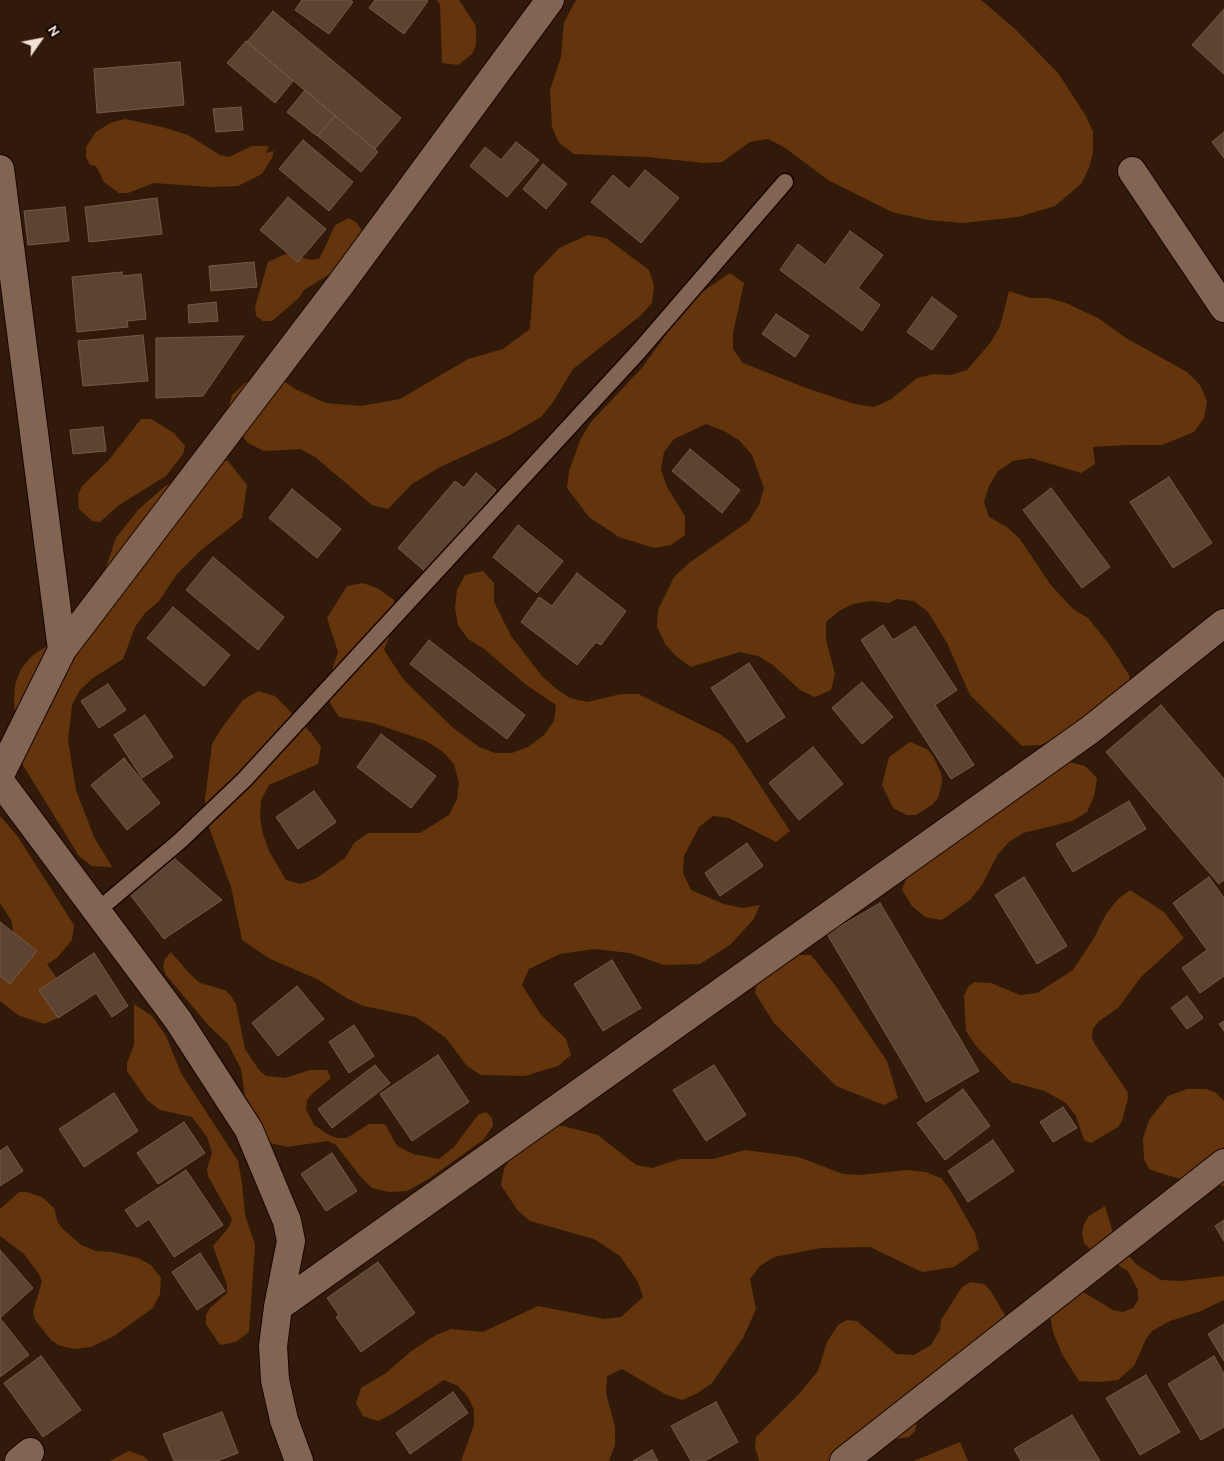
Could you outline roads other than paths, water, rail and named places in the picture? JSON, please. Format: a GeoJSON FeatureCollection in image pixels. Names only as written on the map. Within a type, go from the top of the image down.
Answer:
{"type":"FeatureCollection","features":[{"type":"Feature","properties":{"kind":"street"},"geometry":{"type":"LineString","coordinates":[[0,775],[62,650],[340,285],[550,0]]}},
{"type":"Feature","properties":{"kind":"street"},"geometry":{"type":"LineString","coordinates":[[0,169],[62,650]]}},
{"type":"Feature","properties":{"kind":"street"},"geometry":{"type":"LineString","coordinates":[[1132,171],[1224,308]]}},
{"type":"Feature","properties":{"kind":"street"},"geometry":{"type":"LineString","coordinates":[[278,1307],[1090,730],[1224,623]]}},
{"type":"Feature","properties":{"kind":"street"},"geometry":{"type":"LineString","coordinates":[[0,781],[178,1020],[250,1130],[287,1221],[291,1240],[278,1307],[273,1346],[275,1380],[284,1420],[299,1461]]}},
{"type":"Feature","properties":{"kind":"street"},"geometry":{"type":"LineString","coordinates":[[844,1461],[1224,1163]]}},
{"type":"Feature","properties":{"kind":"lane"},"geometry":{"type":"LineString","coordinates":[[97,911],[180,841],[244,780],[639,351],[785,182]]}}]}
